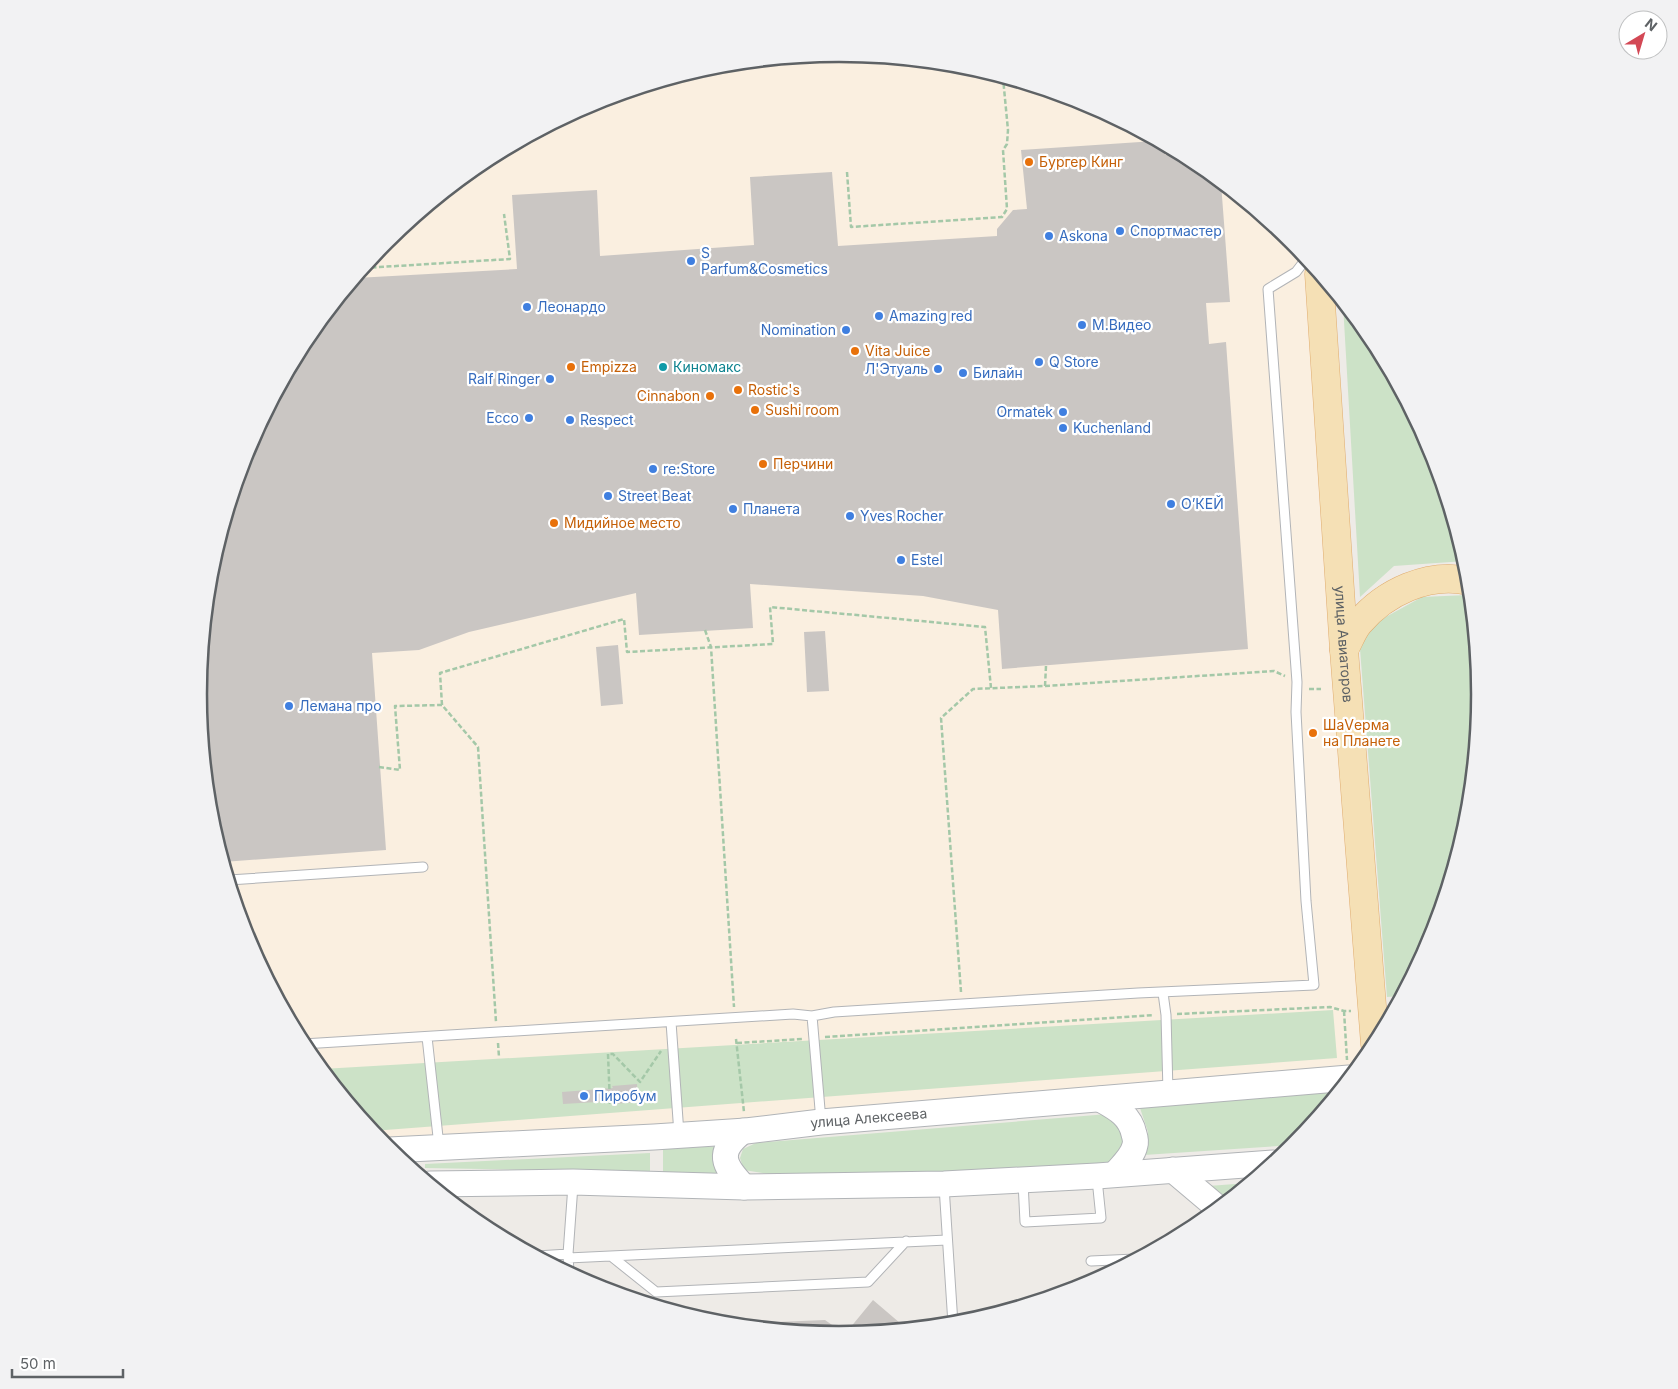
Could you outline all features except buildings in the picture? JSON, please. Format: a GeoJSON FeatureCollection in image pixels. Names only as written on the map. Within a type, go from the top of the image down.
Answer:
{"type":"FeatureCollection","features":[{"type":"Feature","properties":{"kind":"main road","name":"улица Авиаторов"},"geometry":{"type":"LineString","coordinates":[[1320,285],[1344,650],[1374,1030]]}},
{"type":"Feature","properties":{"kind":"main road"},"geometry":{"type":"LineString","coordinates":[[1344,650],[1358,624],[1384,599],[1417,582],[1460,579]]}},
{"type":"Feature","properties":{"kind":"street","name":"улица Алексеева"},"geometry":{"type":"LineString","coordinates":[[400,1149],[745,1131],[821,1122],[1168,1093],[1347,1069]]}},
{"type":"Feature","properties":{"kind":"street"},"geometry":{"type":"LineString","coordinates":[[1100,1098],[1118,1110],[1131,1122],[1136,1145],[1130,1156],[1106,1175]]}},
{"type":"Feature","properties":{"kind":"street"},"geometry":{"type":"LineString","coordinates":[[744,1187],[732,1175],[727,1166],[725,1154],[732,1140],[745,1131]]}},
{"type":"Feature","properties":{"kind":"street"},"geometry":{"type":"LineString","coordinates":[[439,1184],[573,1182],[744,1187],[944,1184],[1262,1164]]}},
{"type":"Feature","properties":{"kind":"street"},"geometry":{"type":"LineString","coordinates":[[1173,1170],[1213,1204]]}},
{"type":"Feature","properties":{"kind":"lane"},"geometry":{"type":"LineString","coordinates":[[312,1043],[793,1014],[812,1016],[834,1012],[961,1004],[1314,985],[1306,901],[1296,682],[1268,289],[1296,272],[1302,265]]}},
{"type":"Feature","properties":{"kind":"lane"},"geometry":{"type":"LineString","coordinates":[[235,880],[423,867]]}},
{"type":"Feature","properties":{"kind":"lane"},"geometry":{"type":"LineString","coordinates":[[1163,993],[1166,1015],[1168,1093]]}},
{"type":"Feature","properties":{"kind":"lane"},"geometry":{"type":"LineString","coordinates":[[812,1016],[821,1122]]}},
{"type":"Feature","properties":{"kind":"lane"},"geometry":{"type":"LineString","coordinates":[[671,1022],[679,1134]]}},
{"type":"Feature","properties":{"kind":"lane"},"geometry":{"type":"LineString","coordinates":[[427,1037],[439,1146]]}},
{"type":"Feature","properties":{"kind":"lane"},"geometry":{"type":"LineString","coordinates":[[1022,1180],[1025,1222],[1101,1218],[1106,1175]]}},
{"type":"Feature","properties":{"kind":"lane"},"geometry":{"type":"LineString","coordinates":[[568,1265],[573,1182]]}},
{"type":"Feature","properties":{"kind":"lane"},"geometry":{"type":"LineString","coordinates":[[944,1184],[952,1316]]}},
{"type":"Feature","properties":{"kind":"lane"},"geometry":{"type":"LineString","coordinates":[[550,1256],[611,1256],[947,1240]]}},
{"type":"Feature","properties":{"kind":"lane"},"geometry":{"type":"LineString","coordinates":[[611,1256],[656,1292],[859,1283],[868,1282],[906,1241]]}},
{"type":"Feature","properties":{"kind":"lane"},"geometry":{"type":"LineString","coordinates":[[1091,1261],[1122,1260]]}},
{"type":"Feature","properties":{"kind":"path"},"geometry":{"type":"LineString","coordinates":[[1003,222],[1002,216],[1007,209],[1003,150],[1007,144],[1008,130],[1004,84]]}},
{"type":"Feature","properties":{"kind":"path"},"geometry":{"type":"LineString","coordinates":[[847,172],[851,227],[1002,216]]}},
{"type":"Feature","properties":{"kind":"path"},"geometry":{"type":"LineString","coordinates":[[374,267],[510,259],[504,214]]}},
{"type":"Feature","properties":{"kind":"path"},"geometry":{"type":"LineString","coordinates":[[499,1056],[478,747],[442,705],[440,672],[624,619],[627,652],[773,644],[770,607],[985,627],[991,688]]}},
{"type":"Feature","properties":{"kind":"path"},"geometry":{"type":"LineString","coordinates":[[705,630],[711,648],[734,1012]]}},
{"type":"Feature","properties":{"kind":"path"},"geometry":{"type":"LineString","coordinates":[[1045,686],[1046,666]]}},
{"type":"Feature","properties":{"kind":"path"},"geometry":{"type":"LineString","coordinates":[[961,1004],[941,718],[973,689],[1274,671],[1296,682],[1303,689],[1321,689]]}},
{"type":"Feature","properties":{"kind":"path"},"geometry":{"type":"LineString","coordinates":[[379,767],[400,770],[395,706],[442,705]]}},
{"type":"Feature","properties":{"kind":"path"},"geometry":{"type":"LineString","coordinates":[[737,1043],[1166,1015],[1330,1007],[1352,1011]]}},
{"type":"Feature","properties":{"kind":"path"},"geometry":{"type":"LineString","coordinates":[[1344,1011],[1348,1068]]}},
{"type":"Feature","properties":{"kind":"path"},"geometry":{"type":"LineString","coordinates":[[610,1104],[608,1054],[613,1054],[640,1082],[662,1051],[659,1023]]}},
{"type":"Feature","properties":{"kind":"path"},"geometry":{"type":"LineString","coordinates":[[736,1039],[745,1131]]}},
{"type":"Feature","properties":{"kind":"shaded area"},"geometry":{"type":"Polygon","coordinates":[[[839,62],[880,64],[921,68],[1003,84],[1042,96],[1119,128],[1155,147],[1224,193],[1256,219],[1320,285],[1371,1035],[1340,1079],[397,1146],[364,1111],[338,1079],[314,1046],[272,974],[255,936],[229,858],[219,818],[208,736],[208,653],[212,612],[219,571],[241,491],[272,415],[314,343],[338,310],[364,278],[422,219],[454,193],[523,147],[559,128],[636,96],[675,84],[757,68],[839,62]]]}},
{"type":"Feature","properties":{"kind":"green space"},"geometry":{"type":"Polygon","coordinates":[[[1344,315],[1364,343],[1406,415],[1437,491],[1457,562],[1394,566],[1360,597],[1344,315]]]}},
{"type":"Feature","properties":{"kind":"green space"},"geometry":{"type":"Polygon","coordinates":[[[1463,595],[1470,653],[1470,736],[1459,818],[1437,898],[1406,974],[1394,997],[1387,997],[1360,649],[1364,637],[1382,619],[1422,597],[1463,595]]]}},
{"type":"Feature","properties":{"kind":"green space"},"geometry":{"type":"Polygon","coordinates":[[[1333,1010],[1337,1058],[382,1130],[330,1069],[1333,1010]]]}},
{"type":"Feature","properties":{"kind":"green space"},"geometry":{"type":"Polygon","coordinates":[[[1329,1093],[1281,1146],[1144,1155],[1148,1132],[1139,1105],[1329,1093]]]}},
{"type":"Feature","properties":{"kind":"green space"},"geometry":{"type":"Polygon","coordinates":[[[1108,1114],[1129,1134],[1115,1162],[952,1173],[769,1174],[744,1170],[740,1158],[743,1149],[756,1143],[1108,1114]]]}},
{"type":"Feature","properties":{"kind":"green space"},"geometry":{"type":"Polygon","coordinates":[[[722,1146],[723,1173],[663,1173],[663,1149],[722,1146]]]}},
{"type":"Feature","properties":{"kind":"green space"},"geometry":{"type":"Polygon","coordinates":[[[650,1153],[650,1172],[425,1168],[425,1164],[650,1153]]]}},
{"type":"Feature","properties":{"kind":"green space"},"geometry":{"type":"Polygon","coordinates":[[[1239,1184],[1222,1198],[1208,1186],[1239,1184]]]}},
{"type":"Feature","properties":{"kind":"place","name":"Бургер Кинг"},"geometry":{"type":"Point","coordinates":[1029,162]}},
{"type":"Feature","properties":{"kind":"place","name":"Спортмастер"},"geometry":{"type":"Point","coordinates":[1120,231]}},
{"type":"Feature","properties":{"kind":"place","name":"Askona"},"geometry":{"type":"Point","coordinates":[1049,236]}},
{"type":"Feature","properties":{"kind":"place","name":"S Parfum&Cosmetics"},"geometry":{"type":"Point","coordinates":[691,261]}},
{"type":"Feature","properties":{"kind":"place","name":"Леонардо"},"geometry":{"type":"Point","coordinates":[527,307]}},
{"type":"Feature","properties":{"kind":"place","name":"Amazing red"},"geometry":{"type":"Point","coordinates":[879,316]}},
{"type":"Feature","properties":{"kind":"place","name":"М.Видео"},"geometry":{"type":"Point","coordinates":[1082,325]}},
{"type":"Feature","properties":{"kind":"place","name":"Nomination"},"geometry":{"type":"Point","coordinates":[846,330]}},
{"type":"Feature","properties":{"kind":"place","name":"Vita Juice"},"geometry":{"type":"Point","coordinates":[855,351]}},
{"type":"Feature","properties":{"kind":"place","name":"Q Store"},"geometry":{"type":"Point","coordinates":[1039,362]}},
{"type":"Feature","properties":{"kind":"place","name":"Empizza"},"geometry":{"type":"Point","coordinates":[571,367]}},
{"type":"Feature","properties":{"kind":"place","name":"Киномакс"},"geometry":{"type":"Point","coordinates":[663,367]}},
{"type":"Feature","properties":{"kind":"place","name":"Л'Этуаль"},"geometry":{"type":"Point","coordinates":[938,369]}},
{"type":"Feature","properties":{"kind":"place","name":"Билайн"},"geometry":{"type":"Point","coordinates":[963,373]}},
{"type":"Feature","properties":{"kind":"place","name":"Ralf Ringer"},"geometry":{"type":"Point","coordinates":[550,379]}},
{"type":"Feature","properties":{"kind":"place","name":"Rostic's"},"geometry":{"type":"Point","coordinates":[738,390]}},
{"type":"Feature","properties":{"kind":"place","name":"Cinnabon"},"geometry":{"type":"Point","coordinates":[710,396]}},
{"type":"Feature","properties":{"kind":"place","name":"Sushi room"},"geometry":{"type":"Point","coordinates":[755,410]}},
{"type":"Feature","properties":{"kind":"place","name":"Ormatek"},"geometry":{"type":"Point","coordinates":[1063,412]}},
{"type":"Feature","properties":{"kind":"place","name":"Ecco"},"geometry":{"type":"Point","coordinates":[529,418]}},
{"type":"Feature","properties":{"kind":"place","name":"Respect"},"geometry":{"type":"Point","coordinates":[570,420]}},
{"type":"Feature","properties":{"kind":"place","name":"Kuchenland"},"geometry":{"type":"Point","coordinates":[1063,428]}},
{"type":"Feature","properties":{"kind":"place","name":"Перчини"},"geometry":{"type":"Point","coordinates":[763,464]}},
{"type":"Feature","properties":{"kind":"place","name":"re:Store"},"geometry":{"type":"Point","coordinates":[653,469]}},
{"type":"Feature","properties":{"kind":"place","name":"Street Beat"},"geometry":{"type":"Point","coordinates":[608,496]}},
{"type":"Feature","properties":{"kind":"place","name":"О’КЕЙ"},"geometry":{"type":"Point","coordinates":[1171,504]}},
{"type":"Feature","properties":{"kind":"place","name":"Планета"},"geometry":{"type":"Point","coordinates":[733,509]}},
{"type":"Feature","properties":{"kind":"place","name":"Yves Rocher"},"geometry":{"type":"Point","coordinates":[850,516]}},
{"type":"Feature","properties":{"kind":"place","name":"Мидийное место"},"geometry":{"type":"Point","coordinates":[554,523]}},
{"type":"Feature","properties":{"kind":"place","name":"Estel"},"geometry":{"type":"Point","coordinates":[901,560]}},
{"type":"Feature","properties":{"kind":"place","name":"Лемана про"},"geometry":{"type":"Point","coordinates":[289,706]}},
{"type":"Feature","properties":{"kind":"place","name":"ШаVерма на Планете"},"geometry":{"type":"Point","coordinates":[1313,733]}},
{"type":"Feature","properties":{"kind":"place","name":"Пиробум"},"geometry":{"type":"Point","coordinates":[584,1096]}}]}
